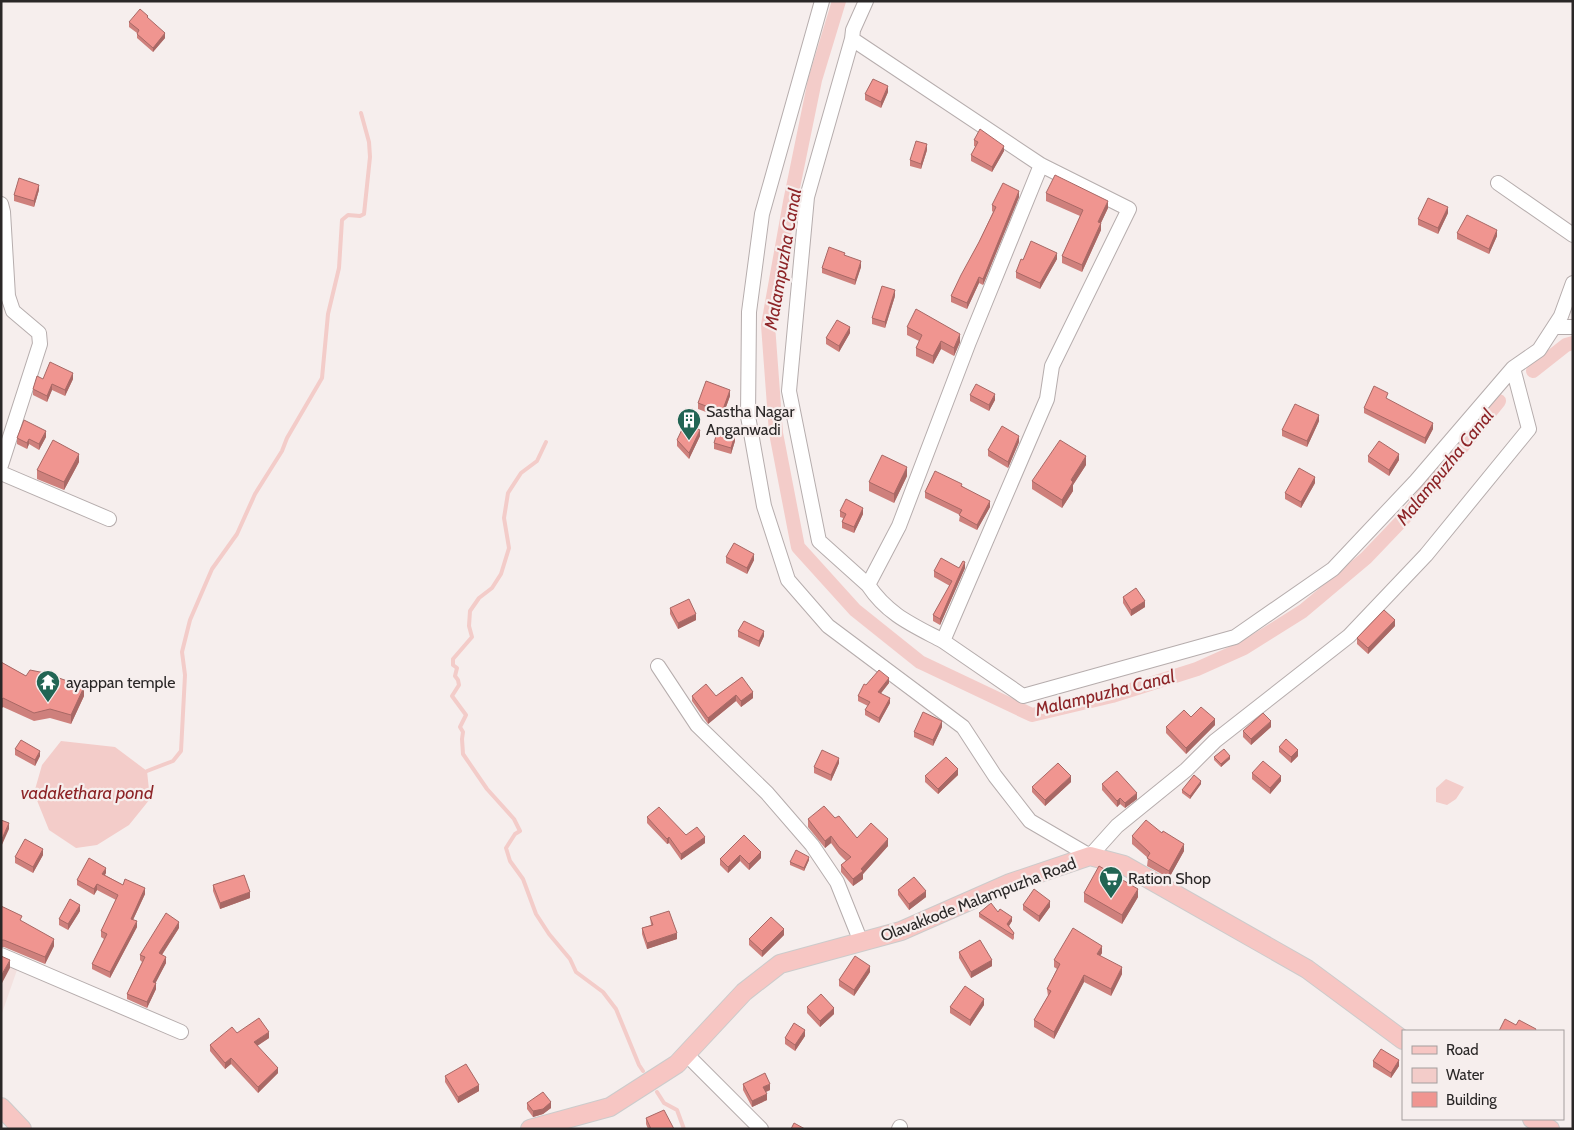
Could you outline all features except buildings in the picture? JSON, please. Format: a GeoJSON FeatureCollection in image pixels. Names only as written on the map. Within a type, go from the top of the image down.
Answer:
{"type":"FeatureCollection","features":[{"type":"Feature","properties":{"kind":"main road","name":"Olavakkode Malampuzha Road"},"geometry":{"type":"LineString","coordinates":[[530,1129],[610,1107],[677,1064],[744,992],[780,964],[901,931],[1010,883],[1090,856],[1124,865],[1307,969],[1402,1039]]}},
{"type":"Feature","properties":{"kind":"main road"},"geometry":{"type":"LineString","coordinates":[[1,1107],[22,1129]]}},
{"type":"Feature","properties":{"kind":"main road"},"geometry":{"type":"LineString","coordinates":[[1534,1120],[1550,1129]]}},
{"type":"Feature","properties":{"kind":"street"},"geometry":{"type":"LineString","coordinates":[[822,1],[762,214],[749,312],[748,416],[767,515],[788,580],[828,626],[963,728],[995,776],[1030,821],[1090,856],[1117,826],[1186,770],[1215,741],[1349,636],[1426,555],[1529,429],[1513,368]]}},
{"type":"Feature","properties":{"kind":"street"},"geometry":{"type":"LineString","coordinates":[[866,1],[852,30],[852,39],[806,197],[789,391],[819,541],[868,586],[878,600],[897,616],[943,641],[1023,696],[1235,637],[1333,570],[1416,480],[1513,368],[1539,350],[1561,316],[1573,283]]}},
{"type":"Feature","properties":{"kind":"street"},"geometry":{"type":"LineString","coordinates":[[852,39],[1041,165],[1129,209],[1052,366],[1047,399],[943,641]]}},
{"type":"Feature","properties":{"kind":"street"},"geometry":{"type":"LineString","coordinates":[[868,586],[899,526],[969,342],[1041,165]]}},
{"type":"Feature","properties":{"kind":"street"},"geometry":{"type":"LineString","coordinates":[[1498,183],[1573,235]]}},
{"type":"Feature","properties":{"kind":"street"},"geometry":{"type":"LineString","coordinates":[[1,204],[8,296],[14,311],[39,333],[40,344],[1,465]]}},
{"type":"Feature","properties":{"kind":"street"},"geometry":{"type":"LineString","coordinates":[[1554,327],[1573,327]]}},
{"type":"Feature","properties":{"kind":"street"},"geometry":{"type":"LineString","coordinates":[[1,473],[109,519]]}},
{"type":"Feature","properties":{"kind":"street"},"geometry":{"type":"LineString","coordinates":[[658,666],[697,725],[767,793],[812,845],[837,882],[861,942]]}},
{"type":"Feature","properties":{"kind":"street"},"geometry":{"type":"LineString","coordinates":[[1,955],[181,1032]]}},
{"type":"Feature","properties":{"kind":"street"},"geometry":{"type":"LineString","coordinates":[[686,1054],[761,1129]]}},
{"type":"Feature","properties":{"kind":"shaded area"},"geometry":{"type":"Polygon","coordinates":[[[1,962],[17,970],[1,1016],[1,962]]]}},
{"type":"Feature","properties":{"kind":"water","name":"vadakethara pond"},"geometry":{"type":"Polygon","coordinates":[[[61,741],[115,747],[147,771],[150,799],[129,825],[97,845],[76,848],[49,830],[34,793],[42,765],[61,741]]]}},
{"type":"Feature","properties":{"kind":"water"},"geometry":{"type":"Polygon","coordinates":[[[1446,779],[1464,787],[1456,799],[1447,805],[1436,802],[1436,788],[1446,779]]]}},
{"type":"Feature","properties":{"kind":"waterway","name":"Malampuzha Canal"},"geometry":{"type":"LineString","coordinates":[[839,1],[815,80],[790,202],[768,325],[776,433],[798,547],[855,610],[920,662],[1032,715],[1112,696],[1197,669],[1244,648],[1303,611],[1366,558],[1409,513],[1499,401]]}},
{"type":"Feature","properties":{"kind":"waterway"},"geometry":{"type":"LineString","coordinates":[[147,771],[173,761],[181,751],[185,675],[182,652],[190,620],[212,569],[237,534],[255,494],[282,451],[287,438],[322,378],[328,314],[339,268],[342,220],[348,215],[360,216],[364,214],[370,157],[369,142],[361,113]]}},
{"type":"Feature","properties":{"kind":"waterway","name":"Malampuzha Canal"},"geometry":{"type":"LineString","coordinates":[[1533,371],[1566,345],[1573,343]]}},
{"type":"Feature","properties":{"kind":"waterway"},"geometry":{"type":"LineString","coordinates":[[546,442],[537,461],[521,473],[508,493],[504,518],[509,548],[501,574],[492,588],[479,598],[470,611],[469,626],[472,637],[453,659],[453,665],[457,668],[455,676],[459,685],[452,696],[466,715],[460,727],[463,732],[463,754],[487,789],[514,819],[520,831],[515,834],[506,848],[510,861],[523,879],[536,914],[549,934],[570,959],[576,972],[603,992],[616,1009],[643,1071]]}},
{"type":"Feature","properties":{"kind":"waterway"},"geometry":{"type":"LineString","coordinates":[[657,1092],[664,1103],[677,1110],[684,1129]]}},
{"type":"Feature","properties":{"kind":"place","name":"Sastha Nagar Anganwadi"},"geometry":{"type":"Point","coordinates":[689,441]}},
{"type":"Feature","properties":{"kind":"place","name":"ayappan temple"},"geometry":{"type":"Point","coordinates":[48,703]}},
{"type":"Feature","properties":{"kind":"place","name":"Ration Shop"},"geometry":{"type":"Point","coordinates":[1111,899]}}]}
